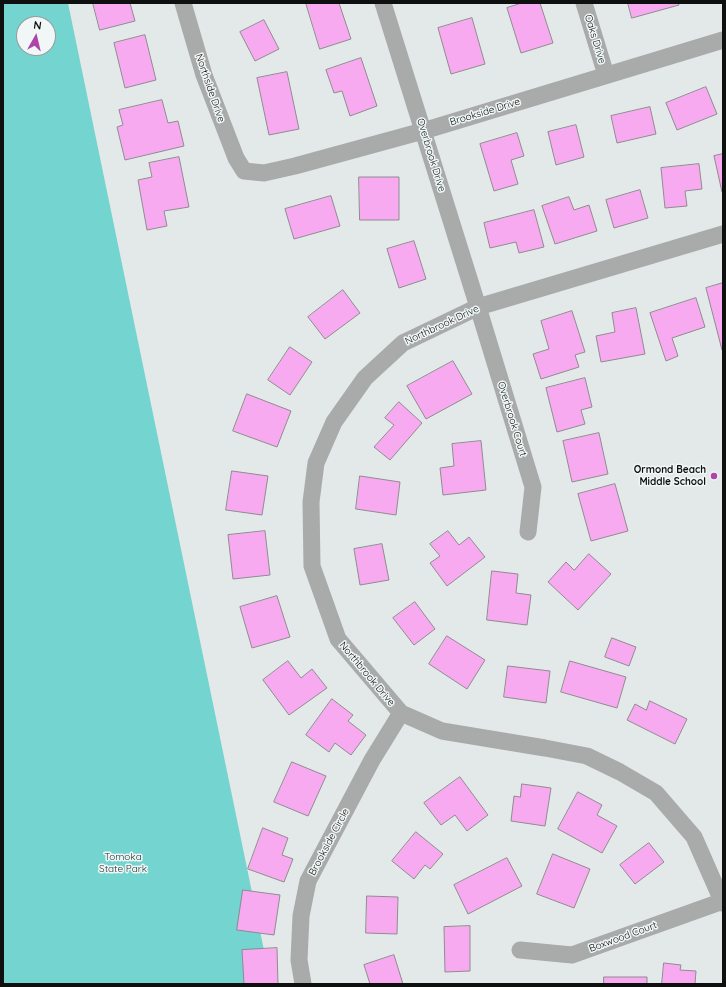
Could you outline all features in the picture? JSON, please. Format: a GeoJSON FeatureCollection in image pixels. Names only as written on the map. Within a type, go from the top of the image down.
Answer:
{"type":"FeatureCollection","features":[{"type":"Feature","properties":{"kind":"street","name":"Northside Drive"},"geometry":{"type":"LineString","coordinates":[[183,3],[204,75],[236,158],[244,170]]}},
{"type":"Feature","properties":{"kind":"street","name":"Overbrook Drive"},"geometry":{"type":"LineString","coordinates":[[383,3],[478,307]]}},
{"type":"Feature","properties":{"kind":"street","name":"Oaks Drive"},"geometry":{"type":"LineString","coordinates":[[584,3],[606,75]]}},
{"type":"Feature","properties":{"kind":"street","name":"Brookside Drive"},"geometry":{"type":"LineString","coordinates":[[244,170],[264,173],[295,166],[423,131],[723,40]]}},
{"type":"Feature","properties":{"kind":"street","name":"Northbrook Drive"},"geometry":{"type":"LineString","coordinates":[[723,234],[478,307],[403,343],[365,378],[334,422],[316,462],[311,502],[312,566],[338,639],[401,713],[442,731],[587,756],[620,772],[656,793],[694,837],[723,902]]}},
{"type":"Feature","properties":{"kind":"street","name":"Overbrook Court"},"geometry":{"type":"LineString","coordinates":[[478,307],[533,487],[528,532]]}},
{"type":"Feature","properties":{"kind":"street","name":"Brookside Circle"},"geometry":{"type":"LineString","coordinates":[[303,984],[299,960],[302,916],[308,881],[372,760],[401,713]]}},
{"type":"Feature","properties":{"kind":"street","name":"Boxwood Court"},"geometry":{"type":"LineString","coordinates":[[520,950],[572,955],[723,902]]}},
{"type":"Feature","properties":{"kind":"green space","name":"Tomoka State Park"},"geometry":{"type":"Polygon","coordinates":[[[3,3],[68,3],[271,984],[3,984],[3,3]]]}},
{"type":"Feature","properties":{"kind":"building"},"geometry":{"type":"Polygon","coordinates":[[[93,3],[130,3],[135,21],[100,30],[93,3]]]}},
{"type":"Feature","properties":{"kind":"building"},"geometry":{"type":"Polygon","coordinates":[[[306,3],[339,3],[351,39],[320,49],[306,3]]]}},
{"type":"Feature","properties":{"kind":"building"},"geometry":{"type":"Polygon","coordinates":[[[522,3],[540,3],[553,43],[521,53],[507,8],[522,3]]]}},
{"type":"Feature","properties":{"kind":"building"},"geometry":{"type":"Polygon","coordinates":[[[628,3],[678,3],[679,5],[632,18],[628,3]]]}},
{"type":"Feature","properties":{"kind":"building"},"geometry":{"type":"Polygon","coordinates":[[[472,18],[485,64],[451,74],[438,28],[472,18]]]}},
{"type":"Feature","properties":{"kind":"building"},"geometry":{"type":"Polygon","coordinates":[[[264,20],[279,49],[255,61],[240,32],[264,20]]]}},
{"type":"Feature","properties":{"kind":"building"},"geometry":{"type":"Polygon","coordinates":[[[145,35],[156,80],[125,88],[114,43],[145,35]]]}},
{"type":"Feature","properties":{"kind":"building"},"geometry":{"type":"Polygon","coordinates":[[[361,58],[377,106],[350,116],[342,91],[334,93],[326,70],[361,58]]]}},
{"type":"Feature","properties":{"kind":"building"},"geometry":{"type":"Polygon","coordinates":[[[287,72],[299,129],[269,135],[257,78],[287,72]]]}},
{"type":"Feature","properties":{"kind":"building"},"geometry":{"type":"Polygon","coordinates":[[[706,87],[717,114],[677,130],[666,103],[706,87]]]}},
{"type":"Feature","properties":{"kind":"building"},"geometry":{"type":"Polygon","coordinates":[[[162,100],[168,123],[178,121],[184,146],[125,160],[117,127],[123,125],[119,110],[162,100]]]}},
{"type":"Feature","properties":{"kind":"building"},"geometry":{"type":"Polygon","coordinates":[[[650,107],[656,134],[617,143],[611,116],[650,107]]]}},
{"type":"Feature","properties":{"kind":"building"},"geometry":{"type":"Polygon","coordinates":[[[576,125],[584,157],[556,165],[548,132],[576,125]]]}},
{"type":"Feature","properties":{"kind":"building"},"geometry":{"type":"Polygon","coordinates":[[[517,133],[524,156],[511,160],[518,184],[494,191],[480,144],[517,133]]]}},
{"type":"Feature","properties":{"kind":"building"},"geometry":{"type":"Polygon","coordinates":[[[723,154],[723,191],[722,192],[714,156],[723,154]]]}},
{"type":"Feature","properties":{"kind":"building"},"geometry":{"type":"Polygon","coordinates":[[[179,157],[189,207],[164,211],[167,226],[147,230],[138,180],[152,177],[149,163],[179,157]]]}},
{"type":"Feature","properties":{"kind":"building"},"geometry":{"type":"Polygon","coordinates":[[[699,164],[702,189],[685,191],[687,206],[665,208],[661,168],[699,164]]]}},
{"type":"Feature","properties":{"kind":"building"},"geometry":{"type":"Polygon","coordinates":[[[359,177],[399,177],[399,220],[360,220],[359,177]]]}},
{"type":"Feature","properties":{"kind":"building"},"geometry":{"type":"Polygon","coordinates":[[[640,190],[648,218],[614,228],[606,200],[640,190]]]}},
{"type":"Feature","properties":{"kind":"building"},"geometry":{"type":"Polygon","coordinates":[[[331,196],[340,226],[294,239],[285,209],[331,196]]]}},
{"type":"Feature","properties":{"kind":"building"},"geometry":{"type":"Polygon","coordinates":[[[569,197],[574,210],[589,205],[597,231],[555,244],[542,206],[569,197]]]}},
{"type":"Feature","properties":{"kind":"building"},"geometry":{"type":"Polygon","coordinates":[[[534,210],[544,247],[519,253],[516,242],[490,248],[484,223],[534,210]]]}},
{"type":"Feature","properties":{"kind":"building"},"geometry":{"type":"Polygon","coordinates":[[[414,241],[426,279],[399,288],[387,249],[414,241]]]}},
{"type":"Feature","properties":{"kind":"building"},"geometry":{"type":"Polygon","coordinates":[[[723,283],[723,350],[722,350],[706,288],[723,283]]]}},
{"type":"Feature","properties":{"kind":"building"},"geometry":{"type":"Polygon","coordinates":[[[343,290],[360,313],[325,339],[308,317],[343,290]]]}},
{"type":"Feature","properties":{"kind":"building"},"geometry":{"type":"Polygon","coordinates":[[[696,298],[705,327],[672,338],[678,356],[666,361],[650,313],[696,298]]]}},
{"type":"Feature","properties":{"kind":"building"},"geometry":{"type":"Polygon","coordinates":[[[636,308],[645,354],[601,362],[596,336],[615,332],[612,313],[636,308]]]}},
{"type":"Feature","properties":{"kind":"building"},"geometry":{"type":"Polygon","coordinates":[[[572,311],[585,352],[575,355],[579,367],[541,379],[533,354],[549,349],[541,321],[572,311]]]}},
{"type":"Feature","properties":{"kind":"building"},"geometry":{"type":"Polygon","coordinates":[[[290,347],[312,362],[290,395],[268,380],[290,347]]]}},
{"type":"Feature","properties":{"kind":"building"},"geometry":{"type":"Polygon","coordinates":[[[453,361],[472,394],[426,419],[407,386],[453,361]]]}},
{"type":"Feature","properties":{"kind":"building"},"geometry":{"type":"Polygon","coordinates":[[[585,378],[592,407],[581,410],[585,424],[557,432],[546,388],[585,378]]]}},
{"type":"Feature","properties":{"kind":"building"},"geometry":{"type":"Polygon","coordinates":[[[247,394],[291,411],[277,447],[233,431],[247,394]]]}},
{"type":"Feature","properties":{"kind":"building"},"geometry":{"type":"Polygon","coordinates":[[[399,402],[422,423],[390,460],[374,447],[394,425],[385,418],[399,402]]]}},
{"type":"Feature","properties":{"kind":"building"},"geometry":{"type":"Polygon","coordinates":[[[599,433],[608,474],[572,482],[563,441],[599,433]]]}},
{"type":"Feature","properties":{"kind":"building"},"geometry":{"type":"Polygon","coordinates":[[[481,441],[486,490],[443,495],[440,468],[454,466],[452,444],[481,441]]]}},
{"type":"Feature","properties":{"kind":"building"},"geometry":{"type":"Polygon","coordinates":[[[232,471],[268,476],[262,515],[226,510],[232,471]]]}},
{"type":"Feature","properties":{"kind":"building"},"geometry":{"type":"Polygon","coordinates":[[[360,476],[400,482],[396,515],[356,509],[360,476]]]}},
{"type":"Feature","properties":{"kind":"building"},"geometry":{"type":"Polygon","coordinates":[[[615,484],[628,531],[591,541],[578,494],[615,484]]]}},
{"type":"Feature","properties":{"kind":"building"},"geometry":{"type":"Polygon","coordinates":[[[265,531],[270,575],[233,579],[228,535],[265,531]]]}},
{"type":"Feature","properties":{"kind":"building"},"geometry":{"type":"Polygon","coordinates":[[[448,531],[459,545],[469,537],[485,557],[447,586],[430,563],[440,556],[430,544],[448,531]]]}},
{"type":"Feature","properties":{"kind":"building"},"geometry":{"type":"Polygon","coordinates":[[[382,544],[389,580],[360,585],[354,549],[382,544]]]}},
{"type":"Feature","properties":{"kind":"building"},"geometry":{"type":"Polygon","coordinates":[[[589,554],[611,574],[578,610],[548,582],[566,562],[574,570],[589,554]]]}},
{"type":"Feature","properties":{"kind":"building"},"geometry":{"type":"Polygon","coordinates":[[[492,571],[518,574],[516,593],[531,595],[527,625],[487,620],[492,571]]]}},
{"type":"Feature","properties":{"kind":"building"},"geometry":{"type":"Polygon","coordinates":[[[277,596],[290,637],[252,648],[240,607],[277,596]]]}},
{"type":"Feature","properties":{"kind":"building"},"geometry":{"type":"Polygon","coordinates":[[[415,602],[435,629],[414,645],[393,618],[415,602]]]}},
{"type":"Feature","properties":{"kind":"building"},"geometry":{"type":"Polygon","coordinates":[[[447,636],[485,660],[467,689],[429,664],[447,636]]]}},
{"type":"Feature","properties":{"kind":"building"},"geometry":{"type":"Polygon","coordinates":[[[612,638],[636,647],[629,666],[605,657],[612,638]]]}},
{"type":"Feature","properties":{"kind":"building"},"geometry":{"type":"Polygon","coordinates":[[[288,661],[301,678],[312,669],[327,688],[289,715],[263,680],[288,661]]]}},
{"type":"Feature","properties":{"kind":"building"},"geometry":{"type":"Polygon","coordinates":[[[570,661],[626,677],[617,708],[561,692],[570,661]]]}},
{"type":"Feature","properties":{"kind":"building"},"geometry":{"type":"Polygon","coordinates":[[[508,666],[550,671],[546,703],[504,697],[508,666]]]}},
{"type":"Feature","properties":{"kind":"building"},"geometry":{"type":"Polygon","coordinates":[[[332,699],[353,715],[348,721],[366,735],[351,755],[335,743],[329,752],[306,735],[332,699]]]}},
{"type":"Feature","properties":{"kind":"building"},"geometry":{"type":"Polygon","coordinates":[[[650,701],[687,719],[675,744],[627,720],[635,704],[646,710],[650,701]]]}},
{"type":"Feature","properties":{"kind":"building"},"geometry":{"type":"Polygon","coordinates":[[[292,762],[326,776],[308,816],[274,802],[292,762]]]}},
{"type":"Feature","properties":{"kind":"building"},"geometry":{"type":"Polygon","coordinates":[[[460,777],[488,815],[467,831],[455,815],[441,825],[424,803],[460,777]]]}},
{"type":"Feature","properties":{"kind":"building"},"geometry":{"type":"Polygon","coordinates":[[[522,784],[551,788],[545,826],[511,821],[514,796],[520,797],[522,784]]]}},
{"type":"Feature","properties":{"kind":"building"},"geometry":{"type":"Polygon","coordinates":[[[578,792],[602,805],[597,815],[617,826],[602,853],[558,829],[578,792]]]}},
{"type":"Feature","properties":{"kind":"building"},"geometry":{"type":"Polygon","coordinates":[[[263,828],[288,838],[282,855],[293,859],[284,882],[248,869],[263,828]]]}},
{"type":"Feature","properties":{"kind":"building"},"geometry":{"type":"Polygon","coordinates":[[[416,832],[443,854],[430,869],[425,865],[414,879],[392,861],[416,832]]]}},
{"type":"Feature","properties":{"kind":"building"},"geometry":{"type":"Polygon","coordinates":[[[649,843],[664,862],[635,884],[620,865],[649,843]]]}},
{"type":"Feature","properties":{"kind":"building"},"geometry":{"type":"Polygon","coordinates":[[[553,854],[590,869],[574,908],[537,894],[553,854]]]}},
{"type":"Feature","properties":{"kind":"building"},"geometry":{"type":"Polygon","coordinates":[[[507,858],[522,886],[468,914],[454,885],[507,858]]]}},
{"type":"Feature","properties":{"kind":"building"},"geometry":{"type":"Polygon","coordinates":[[[243,890],[280,895],[274,935],[237,930],[243,890]]]}},
{"type":"Feature","properties":{"kind":"building"},"geometry":{"type":"Polygon","coordinates":[[[367,896],[398,897],[397,934],[366,933],[367,896]]]}},
{"type":"Feature","properties":{"kind":"building"},"geometry":{"type":"Polygon","coordinates":[[[470,926],[470,971],[445,972],[444,927],[470,926]]]}},
{"type":"Feature","properties":{"kind":"building"},"geometry":{"type":"Polygon","coordinates":[[[277,948],[278,984],[244,984],[242,950],[277,948]]]}},
{"type":"Feature","properties":{"kind":"building"},"geometry":{"type":"Polygon","coordinates":[[[394,955],[403,984],[370,984],[364,965],[394,955]]]}},
{"type":"Feature","properties":{"kind":"building"},"geometry":{"type":"Polygon","coordinates":[[[664,963],[681,965],[680,970],[696,971],[695,984],[662,984],[664,963]]]}},
{"type":"Feature","properties":{"kind":"building"},"geometry":{"type":"Polygon","coordinates":[[[604,977],[647,977],[647,984],[604,984],[604,977]]]}},
{"type":"Feature","properties":{"kind":"place","name":"Ormond Beach Middle School"},"geometry":{"type":"Point","coordinates":[714,476]}}]}
